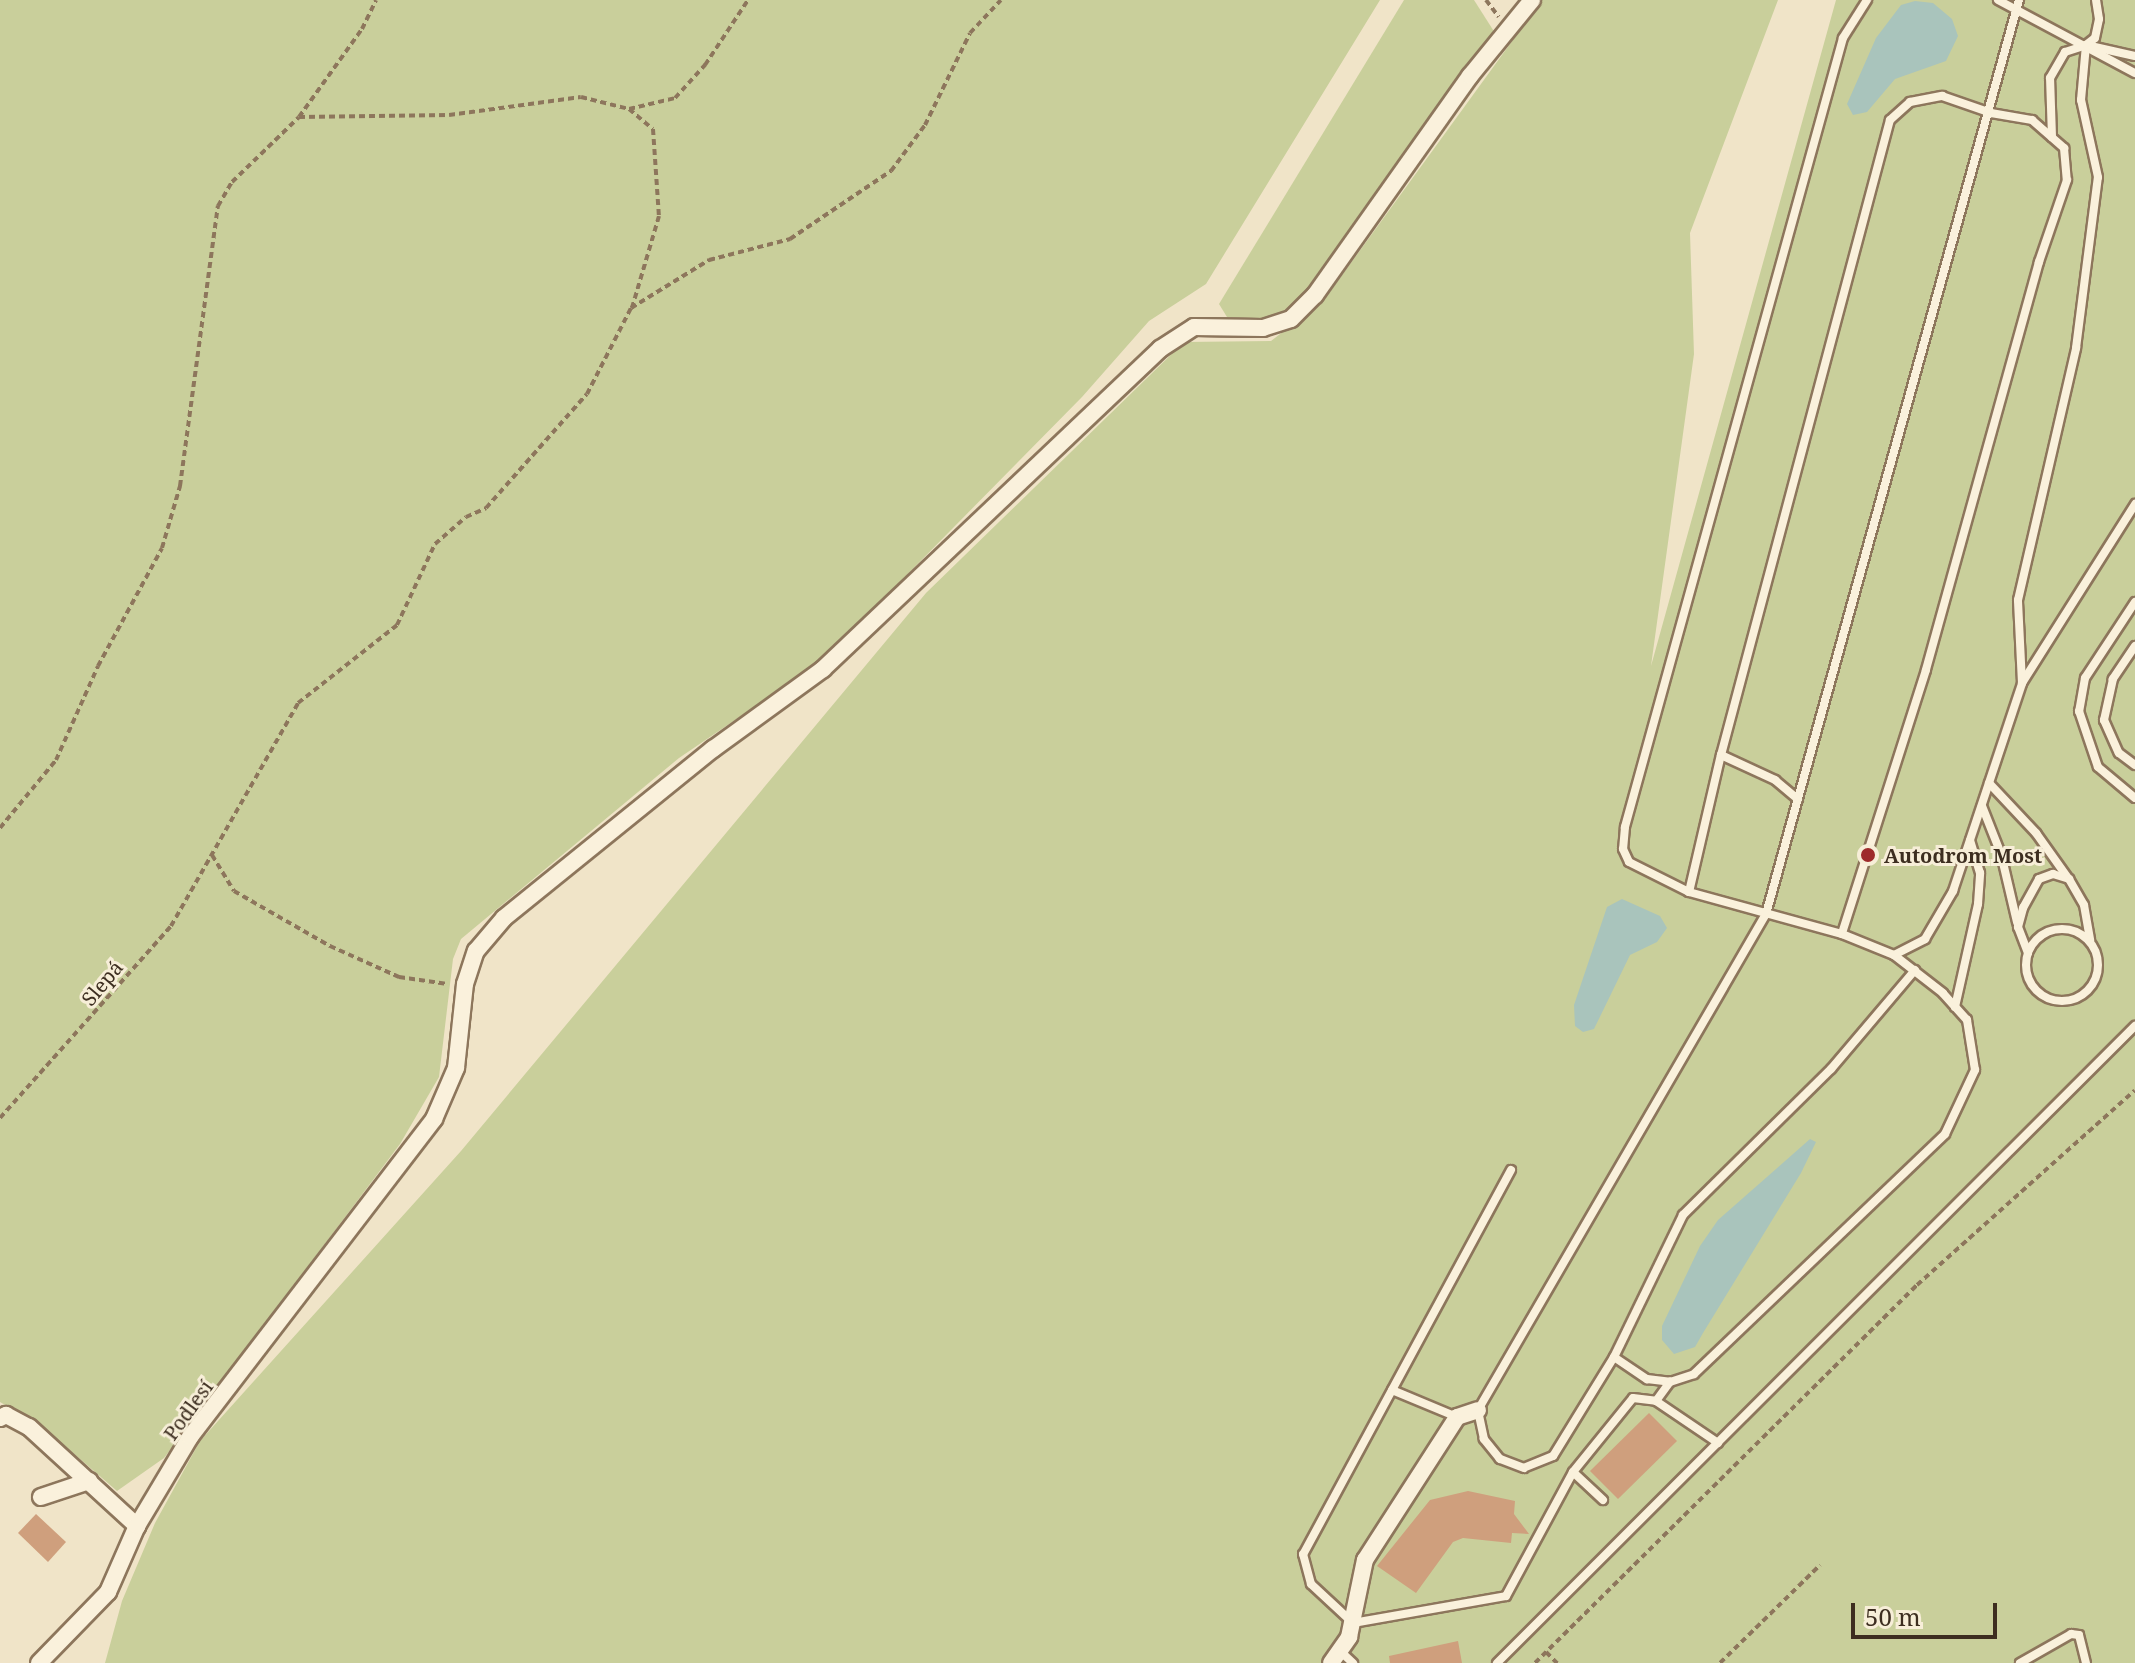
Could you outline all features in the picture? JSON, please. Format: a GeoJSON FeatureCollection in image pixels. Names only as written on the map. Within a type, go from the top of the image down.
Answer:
{"type":"FeatureCollection","features":[{"type":"Feature","properties":{"kind":"street","name":"Podlesí"},"geometry":{"type":"LineString","coordinates":[[39,1663],[108,1592],[128,1556],[137,1526],[190,1437],[434,1119],[456,1068],[465,984],[476,951],[504,918],[713,749],[823,669],[1160,349],[1194,327],[1263,328],[1291,319],[1315,295],[1470,76],[1532,0]]}},
{"type":"Feature","properties":{"kind":"street"},"geometry":{"type":"LineString","coordinates":[[1341,1659],[1353,1623],[1365,1560],[1457,1417],[1478,1410]]}},
{"type":"Feature","properties":{"kind":"street"},"geometry":{"type":"LineString","coordinates":[[0,1418],[6,1415],[29,1427],[137,1526]]}},
{"type":"Feature","properties":{"kind":"street"},"geometry":{"type":"LineString","coordinates":[[41,1497],[89,1481]]}},
{"type":"Feature","properties":{"kind":"lane"},"geometry":{"type":"LineString","coordinates":[[1614,1357],[1647,1379],[1670,1382],[1694,1374],[1945,1134],[1975,1070],[1967,1020],[1915,970],[1894,955],[1842,934],[1689,892],[1629,862],[1623,849],[1625,827],[1843,38],[1867,0]]}},
{"type":"Feature","properties":{"kind":"lane"},"geometry":{"type":"LineString","coordinates":[[1998,0],[2018,4],[2135,73]]}},
{"type":"Feature","properties":{"kind":"lane"},"geometry":{"type":"LineString","coordinates":[[2052,137],[2050,78],[2065,52],[2086,45],[2095,38],[2096,0]]}},
{"type":"Feature","properties":{"kind":"lane"},"geometry":{"type":"LineString","coordinates":[[1915,970],[1831,1069],[1683,1215],[1614,1357],[1565,1440],[1537,1466],[1524,1468],[1500,1459],[1484,1439],[1478,1410],[1766,914],[1991,113],[2018,4]]}},
{"type":"Feature","properties":{"kind":"lane"},"geometry":{"type":"LineString","coordinates":[[2086,45],[2135,56]]}},
{"type":"Feature","properties":{"kind":"lane"},"geometry":{"type":"LineString","coordinates":[[2022,683],[2018,600],[2076,348],[2097,193],[2098,177],[2081,100],[2086,45]]}},
{"type":"Feature","properties":{"kind":"lane"},"geometry":{"type":"LineString","coordinates":[[1689,892],[1721,755],[1890,120],[1910,102],[1942,96],[1991,113],[2032,120],[2064,148],[2067,180],[2039,262],[1926,670],[1842,934]]}},
{"type":"Feature","properties":{"kind":"lane"},"geometry":{"type":"LineString","coordinates":[[1894,955],[1925,939],[1953,891],[2022,683],[2135,504]]}},
{"type":"Feature","properties":{"kind":"lane"},"geometry":{"type":"LineString","coordinates":[[2135,602],[2085,678],[2079,711],[2098,767],[2135,798]]}},
{"type":"Feature","properties":{"kind":"lane"},"geometry":{"type":"LineString","coordinates":[[2135,646],[2113,679],[2104,720],[2119,753],[2135,765]]}},
{"type":"Feature","properties":{"kind":"lane"},"geometry":{"type":"LineString","coordinates":[[1721,755],[1775,780],[1798,799]]}},
{"type":"Feature","properties":{"kind":"lane"},"geometry":{"type":"LineString","coordinates":[[1982,806],[2001,854],[2018,927],[2028,953],[2026,966],[2035,989],[2057,1001],[2069,1001],[2081,996],[2097,976],[2096,951],[2090,940],[2084,905],[2069,879],[1989,783]]}},
{"type":"Feature","properties":{"kind":"lane"},"geometry":{"type":"LineString","coordinates":[[1955,1007],[1978,904],[1980,873],[1970,840]]}},
{"type":"Feature","properties":{"kind":"lane"},"geometry":{"type":"LineString","coordinates":[[2018,927],[2039,879],[2053,874],[2069,879]]}},
{"type":"Feature","properties":{"kind":"lane"},"geometry":{"type":"LineString","coordinates":[[2028,953],[2051,930],[2072,929],[2090,940]]}},
{"type":"Feature","properties":{"kind":"lane"},"geometry":{"type":"LineString","coordinates":[[1497,1663],[2135,1026]]}},
{"type":"Feature","properties":{"kind":"lane"},"geometry":{"type":"LineString","coordinates":[[1511,1170],[1303,1554],[1311,1584],[1353,1623],[1506,1596],[1573,1472],[1633,1398],[1656,1401],[1718,1443]]}},
{"type":"Feature","properties":{"kind":"lane"},"geometry":{"type":"LineString","coordinates":[[1656,1401],[1670,1382]]}},
{"type":"Feature","properties":{"kind":"lane"},"geometry":{"type":"LineString","coordinates":[[1392,1390],[1457,1417]]}},
{"type":"Feature","properties":{"kind":"lane"},"geometry":{"type":"LineString","coordinates":[[1573,1472],[1603,1500]]}},
{"type":"Feature","properties":{"kind":"lane"},"geometry":{"type":"LineString","coordinates":[[2020,1663],[2071,1634],[2079,1635],[2086,1663]]}},
{"type":"Feature","properties":{"kind":"path"},"geometry":{"type":"LineString","coordinates":[[0,828],[56,760],[98,666],[162,548],[180,486],[218,206],[232,182],[299,117],[362,29],[376,0]]}},
{"type":"Feature","properties":{"kind":"path"},"geometry":{"type":"LineString","coordinates":[[299,117],[449,115],[581,97],[629,109],[675,98],[705,65],[748,0]]}},
{"type":"Feature","properties":{"kind":"path"},"geometry":{"type":"LineString","coordinates":[[631,308],[709,260],[790,239],[891,171],[925,125],[970,33],[1001,0]]}},
{"type":"Feature","properties":{"kind":"path","name":"Slepá"},"geometry":{"type":"LineString","coordinates":[[0,1118],[171,926],[298,703],[397,625],[435,544],[466,517],[486,508],[587,394],[620,339],[659,216],[653,129],[629,109]]}},
{"type":"Feature","properties":{"kind":"path"},"geometry":{"type":"LineString","coordinates":[[212,855],[234,891],[330,946],[399,977],[465,984]]}},
{"type":"Feature","properties":{"kind":"path"},"geometry":{"type":"LineString","coordinates":[[1535,1663],[1938,1265],[2135,1090]]}},
{"type":"Feature","properties":{"kind":"path"},"geometry":{"type":"LineString","coordinates":[[1720,1663],[1820,1565]]}},
{"type":"Feature","properties":{"kind":"path"},"geometry":{"type":"LineString","coordinates":[[1546,1652],[1557,1663]]}},
{"type":"Feature","properties":{"kind":"green space"},"geometry":{"type":"Polygon","coordinates":[[[0,0],[1380,0],[1206,284],[1149,321],[1082,397],[823,660],[679,758],[461,939],[453,959],[439,1077],[400,1144],[164,1458],[117,1491],[43,1427],[0,1402],[0,0]]]}},
{"type":"Feature","properties":{"kind":"green space"},"geometry":{"type":"Polygon","coordinates":[[[1404,0],[1474,0],[1495,33],[1306,296],[1266,322],[1227,317],[1219,304],[1404,0]]]}},
{"type":"Feature","properties":{"kind":"green space"},"geometry":{"type":"Polygon","coordinates":[[[1542,0],[1778,0],[1690,233],[1694,354],[1651,666],[1836,0],[2135,0],[2135,1663],[105,1663],[122,1601],[155,1523],[200,1441],[461,1151],[926,593],[1184,342],[1271,341],[1324,300],[1542,0]]]}},
{"type":"Feature","properties":{"kind":"water"},"geometry":{"type":"Polygon","coordinates":[[[1915,1],[1933,3],[1952,19],[1958,36],[1946,61],[1895,79],[1867,112],[1853,115],[1847,104],[1876,38],[1901,5],[1915,1]]]}},
{"type":"Feature","properties":{"kind":"water"},"geometry":{"type":"Polygon","coordinates":[[[1622,899],[1660,916],[1667,928],[1657,942],[1630,955],[1594,1029],[1583,1032],[1575,1026],[1574,1005],[1607,907],[1622,899]]]}},
{"type":"Feature","properties":{"kind":"water"},"geometry":{"type":"Polygon","coordinates":[[[1810,1139],[1816,1142],[1801,1173],[1695,1347],[1674,1354],[1662,1340],[1662,1326],[1700,1246],[1718,1220],[1810,1139]]]}},
{"type":"Feature","properties":{"kind":"building"},"geometry":{"type":"Polygon","coordinates":[[[1649,1413],[1677,1441],[1618,1499],[1590,1471],[1649,1413]]]}},
{"type":"Feature","properties":{"kind":"building"},"geometry":{"type":"Polygon","coordinates":[[[1468,1491],[1515,1501],[1514,1514],[1529,1534],[1512,1533],[1511,1543],[1463,1538],[1453,1542],[1416,1593],[1377,1566],[1430,1500],[1468,1491]]]}},
{"type":"Feature","properties":{"kind":"building"},"geometry":{"type":"Polygon","coordinates":[[[36,1514],[66,1542],[48,1562],[18,1533],[36,1514]]]}},
{"type":"Feature","properties":{"kind":"building"},"geometry":{"type":"Polygon","coordinates":[[[1458,1641],[1462,1663],[1390,1663],[1389,1656],[1458,1641]]]}},
{"type":"Feature","properties":{"kind":"place","name":"Autodrom Most"},"geometry":{"type":"Point","coordinates":[1868,855]}}]}
